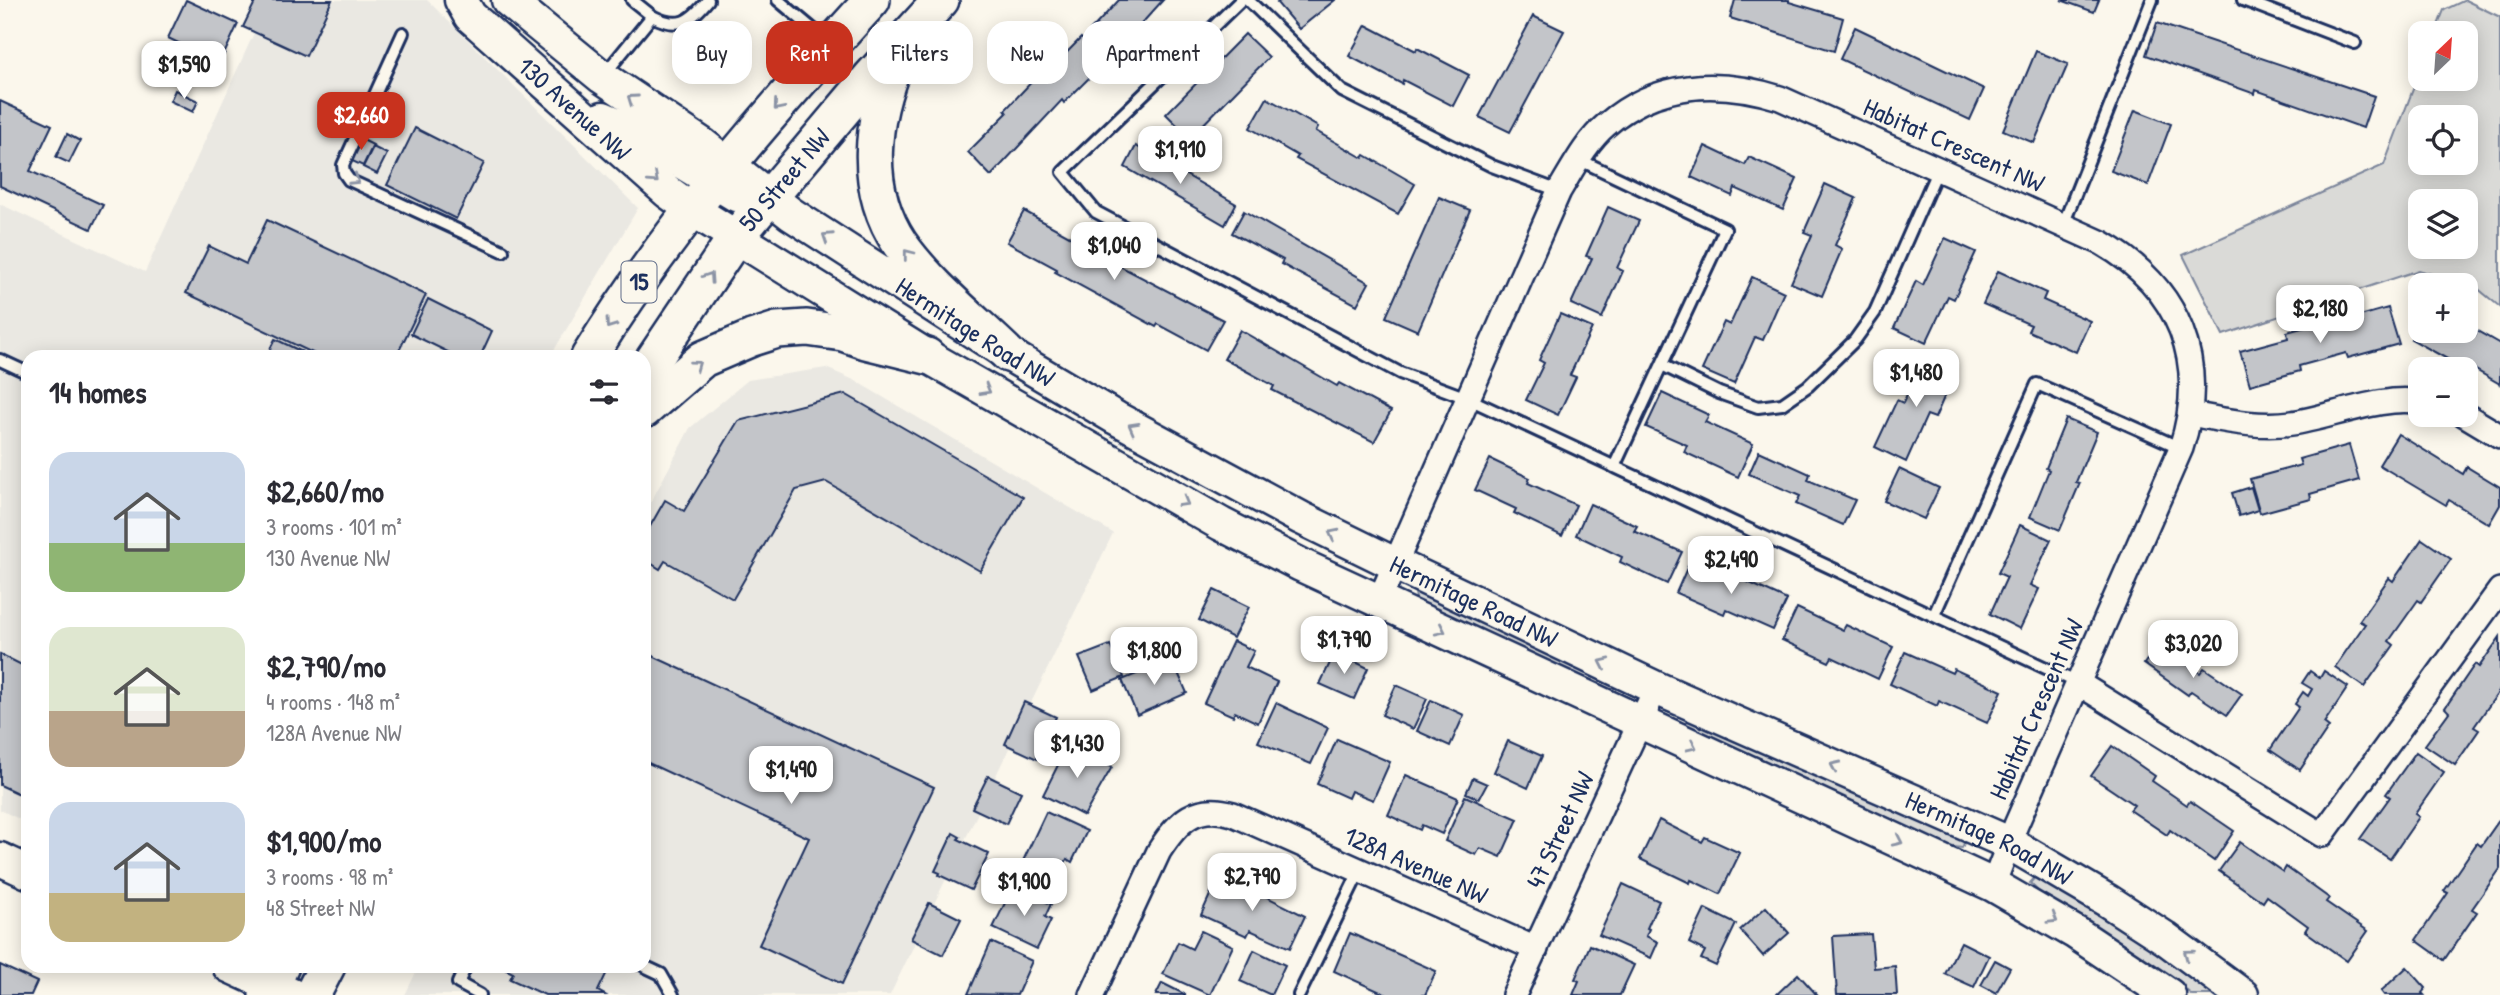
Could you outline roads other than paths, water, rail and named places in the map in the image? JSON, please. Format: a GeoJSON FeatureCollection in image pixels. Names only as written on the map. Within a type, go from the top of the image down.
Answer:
{"type":"FeatureCollection","features":[{"type":"Feature","properties":{"kind":"main road","name":"50 Street NW"},"geometry":{"type":"LineString","coordinates":[[853,21],[872,0]]}},
{"type":"Feature","properties":{"kind":"main road","name":"50 Street NW"},"geometry":{"type":"LineString","coordinates":[[921,21],[941,0]]}},
{"type":"Feature","properties":{"kind":"main road","name":"50 Street NW"},"geometry":{"type":"LineString","coordinates":[[651,364],[736,237],[867,82]]}},
{"type":"Feature","properties":{"kind":"main road","name":"50 Street NW"},"geometry":{"type":"LineString","coordinates":[[594,350],[673,234],[799,84]]}},
{"type":"Feature","properties":{"kind":"main road"},"geometry":{"type":"LineString","coordinates":[[888,84],[880,106],[873,153],[881,201],[894,233],[912,259],[1008,354]]}},
{"type":"Feature","properties":{"kind":"main road"},"geometry":{"type":"LineString","coordinates":[[651,404],[703,359],[777,330],[807,328],[844,333],[927,356]]}},
{"type":"Feature","properties":{"kind":"main road"},"geometry":{"type":"LineString","coordinates":[[312,995],[323,973]]}},
{"type":"Feature","properties":{"kind":"street","name":"130 Avenue NW"},"geometry":{"type":"LineString","coordinates":[[461,0],[470,16],[668,192],[693,210]]}},
{"type":"Feature","properties":{"kind":"street","name":"130 Avenue NW"},"geometry":{"type":"LineString","coordinates":[[508,0],[722,174]]}},
{"type":"Feature","properties":{"kind":"street","name":"Habitat Crescent NW"},"geometry":{"type":"LineString","coordinates":[[1379,601],[1559,191],[1578,159],[1605,126],[1635,103],[1664,91],[1693,86],[1756,90],[1780,98],[2063,225],[2120,253],[2155,284],[2185,338],[2192,364],[2193,395],[2181,448],[1993,885]]}},
{"type":"Feature","properties":{"kind":"street"},"geometry":{"type":"LineString","coordinates":[[572,106],[622,126],[722,174]]}},
{"type":"Feature","properties":{"kind":"street","name":"Hermitage Road NW"},"geometry":{"type":"LineString","coordinates":[[722,174],[768,197],[1008,354],[1209,469],[1395,564],[1656,688],[2009,843],[2154,930],[2242,995]]}},
{"type":"Feature","properties":{"kind":"street","name":"Hermitage Road NW"},"geometry":{"type":"LineString","coordinates":[[693,210],[927,356],[1221,524],[1301,565],[1993,885],[2076,933],[2169,995]]}},
{"type":"Feature","properties":{"kind":"street"},"geometry":{"type":"LineString","coordinates":[[2190,414],[2259,426],[2294,423],[2356,408],[2408,400]]}},
{"type":"Feature","properties":{"kind":"street"},"geometry":{"type":"LineString","coordinates":[[2478,423],[2500,436]]}},
{"type":"Feature","properties":{"kind":"street"},"geometry":{"type":"LineString","coordinates":[[2078,683],[2322,835],[2500,590]]}},
{"type":"Feature","properties":{"kind":"street","name":"47 Street NW"},"geometry":{"type":"LineString","coordinates":[[1514,995],[1656,688]]}},
{"type":"Feature","properties":{"kind":"street","name":"128A Avenue NW"},"geometry":{"type":"LineString","coordinates":[[1092,995],[1159,850],[1181,822],[1195,813],[1220,810],[1536,948]]}},
{"type":"Feature","properties":{"kind":"street"},"geometry":{"type":"LineString","coordinates":[[0,859],[21,869]]}},
{"type":"Feature","properties":{"kind":"street"},"geometry":{"type":"LineString","coordinates":[[246,973],[278,986]]}},
{"type":"Feature","properties":{"kind":"lane"},"geometry":{"type":"LineString","coordinates":[[632,0],[652,16],[673,24],[688,20],[708,0]]}},
{"type":"Feature","properties":{"kind":"lane"},"geometry":{"type":"LineString","coordinates":[[778,0],[803,21]]}},
{"type":"Feature","properties":{"kind":"lane"},"geometry":{"type":"LineString","coordinates":[[1241,0],[1063,173],[1096,212],[1401,373],[1467,398],[2078,683]]}},
{"type":"Feature","properties":{"kind":"lane"},"geometry":{"type":"LineString","coordinates":[[1248,0],[1342,90],[1492,166],[1559,191]]}},
{"type":"Feature","properties":{"kind":"lane"},"geometry":{"type":"LineString","coordinates":[[2063,225],[2152,0]]}},
{"type":"Feature","properties":{"kind":"lane"},"geometry":{"type":"LineString","coordinates":[[2243,0],[2355,43]]}},
{"type":"Feature","properties":{"kind":"lane"},"geometry":{"type":"LineString","coordinates":[[602,77],[652,16]]}},
{"type":"Feature","properties":{"kind":"lane"},"geometry":{"type":"LineString","coordinates":[[403,33],[343,165],[344,173],[349,180],[503,251]]}},
{"type":"Feature","properties":{"kind":"lane"},"geometry":{"type":"LineString","coordinates":[[1578,159],[1725,229],[1614,467]]}},
{"type":"Feature","properties":{"kind":"lane"},"geometry":{"type":"LineString","coordinates":[[1662,365],[1719,393],[1758,407],[1782,404],[1808,386],[1855,340],[1874,312],[1938,169]]}},
{"type":"Feature","properties":{"kind":"lane"},"geometry":{"type":"LineString","coordinates":[[0,360],[21,370]]}},
{"type":"Feature","properties":{"kind":"lane"},"geometry":{"type":"LineString","coordinates":[[1934,615],[2036,384],[2181,448]]}},
{"type":"Feature","properties":{"kind":"lane"},"geometry":{"type":"LineString","coordinates":[[1300,995],[1360,870]]}},
{"type":"Feature","properties":{"kind":"lane"},"geometry":{"type":"LineString","coordinates":[[651,969],[661,974],[673,995]]}},
{"type":"Feature","properties":{"kind":"lane"},"geometry":{"type":"LineString","coordinates":[[463,973],[458,984],[480,995]]}}]}
